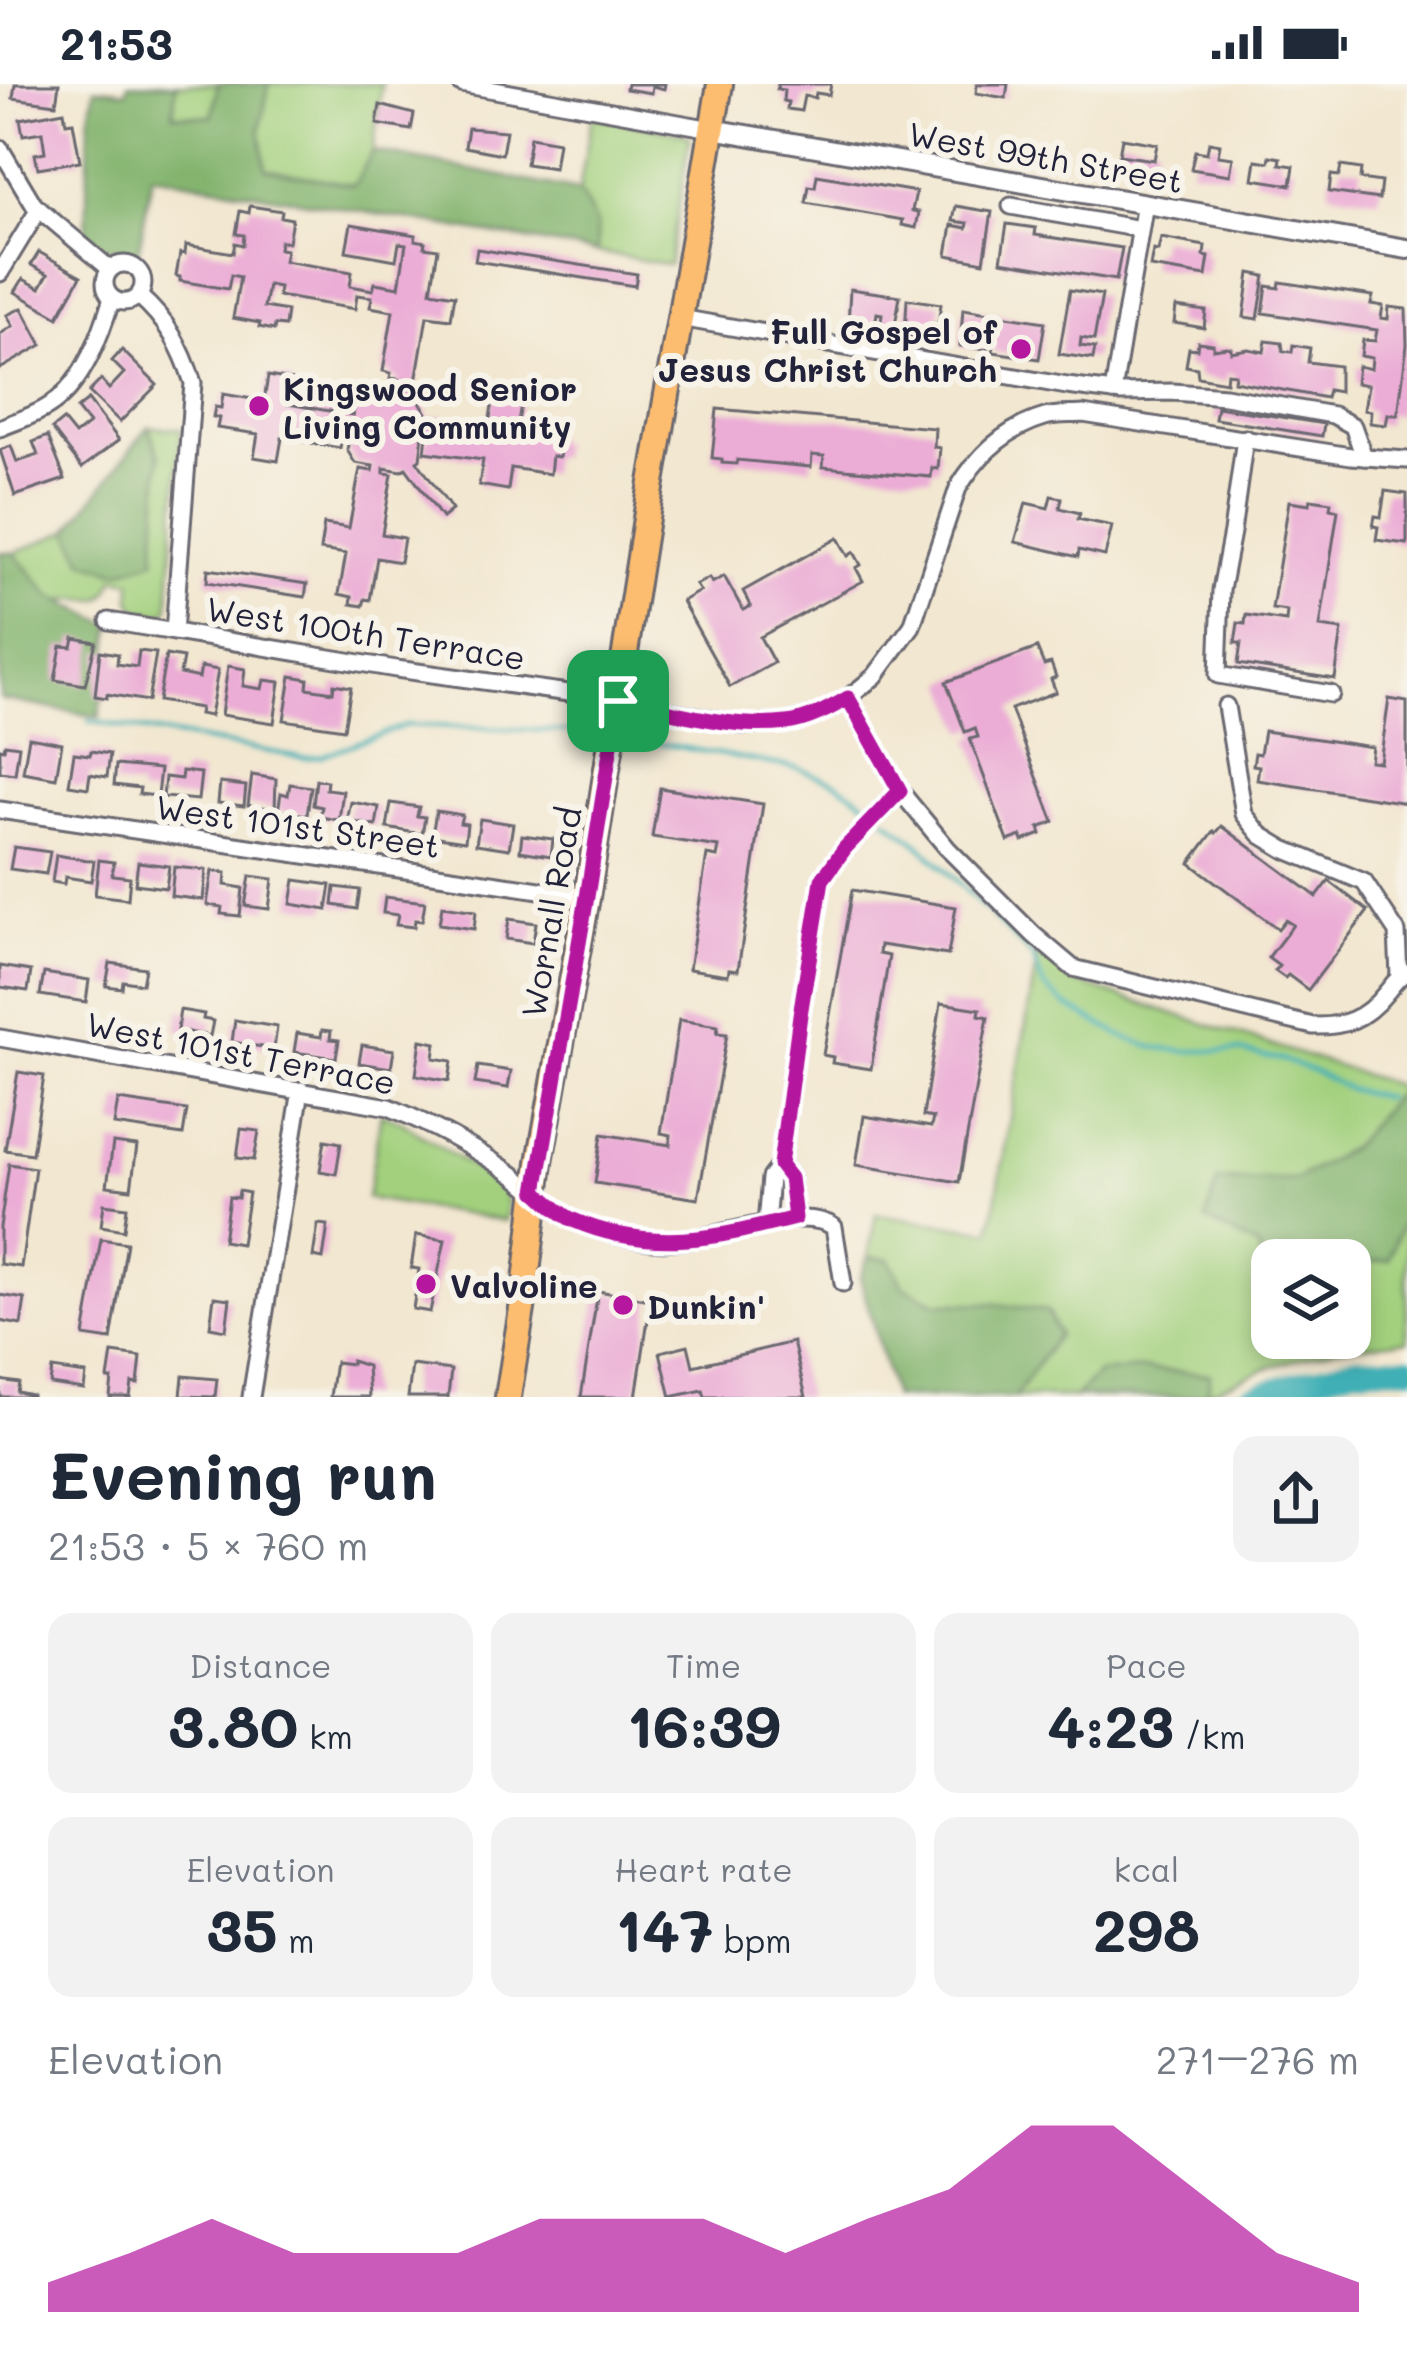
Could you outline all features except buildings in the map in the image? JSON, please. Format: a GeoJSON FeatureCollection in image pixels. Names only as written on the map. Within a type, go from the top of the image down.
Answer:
{"type":"FeatureCollection","features":[{"type":"Feature","properties":{"kind":"main road","name":"Wornall Road"},"geometry":{"type":"LineString","coordinates":[[508,1397],[536,1191],[720,84]]}},
{"type":"Feature","properties":{"kind":"street","name":"West 99th Street"},"geometry":{"type":"LineString","coordinates":[[461,84],[1407,249]]}},
{"type":"Feature","properties":{"kind":"street"},"geometry":{"type":"LineString","coordinates":[[0,148],[39,209],[110,269]]}},
{"type":"Feature","properties":{"kind":"street"},"geometry":{"type":"LineString","coordinates":[[1113,392],[1144,203]]}},
{"type":"Feature","properties":{"kind":"street"},"geometry":{"type":"LineString","coordinates":[[1011,206],[1140,229]]}},
{"type":"Feature","properties":{"kind":"street"},"geometry":{"type":"LineString","coordinates":[[0,273],[39,209]]}},
{"type":"Feature","properties":{"kind":"street"},"geometry":{"type":"LineString","coordinates":[[110,269],[124,264],[138,269],[144,283],[139,296],[126,302],[112,298]]}},
{"type":"Feature","properties":{"kind":"street"},"geometry":{"type":"LineString","coordinates":[[0,428],[52,404],[72,384],[102,329],[112,298],[105,284],[110,269]]}},
{"type":"Feature","properties":{"kind":"street"},"geometry":{"type":"LineString","coordinates":[[139,296],[168,325],[193,383],[174,632]]}},
{"type":"Feature","properties":{"kind":"street"},"geometry":{"type":"LineString","coordinates":[[680,318],[1113,392],[1225,396],[1334,415],[1353,426],[1364,457]]}},
{"type":"Feature","properties":{"kind":"street"},"geometry":{"type":"LineString","coordinates":[[1226,706],[1244,814],[1261,835],[1284,849],[1364,882],[1397,932],[1403,974],[1360,1018],[1336,1027],[1313,1026],[1072,968],[948,849],[900,791],[848,698],[875,676],[912,626],[958,488],[968,471],[1011,432],[1047,416],[1083,414],[1407,460]]}},
{"type":"Feature","properties":{"kind":"street"},"geometry":{"type":"LineString","coordinates":[[1245,438],[1221,590],[1218,675],[1330,694]]}},
{"type":"Feature","properties":{"kind":"street","name":"West 100th Terrace"},"geometry":{"type":"LineString","coordinates":[[109,621],[743,725],[790,723],[848,698]]}},
{"type":"Feature","properties":{"kind":"street"},"geometry":{"type":"LineString","coordinates":[[766,1225],[770,1178],[780,1165],[822,880],[845,848],[900,791]]}},
{"type":"Feature","properties":{"kind":"street","name":"West 101st Street"},"geometry":{"type":"LineString","coordinates":[[0,810],[587,897]]}},
{"type":"Feature","properties":{"kind":"street","name":"West 101st Terrace"},"geometry":{"type":"LineString","coordinates":[[0,1038],[389,1107],[432,1125],[536,1191],[570,1219],[629,1237],[660,1242],[705,1238],[795,1218]]}},
{"type":"Feature","properties":{"kind":"street"},"geometry":{"type":"LineString","coordinates":[[251,1397],[301,1090]]}},
{"type":"Feature","properties":{"kind":"street"},"geometry":{"type":"LineString","coordinates":[[780,1165],[790,1178],[795,1218],[823,1220],[834,1228],[842,1283]]}},
{"type":"Feature","properties":{"kind":"green space"},"geometry":{"type":"Polygon","coordinates":[[[128,84],[176,84],[173,114],[212,117],[218,84],[269,84],[260,130],[266,169],[354,185],[373,151],[579,191],[597,223],[597,252],[152,175],[138,254],[103,247],[86,232],[89,121],[95,88],[126,91],[128,84]]]}},
{"type":"Feature","properties":{"kind":"green space"},"geometry":{"type":"Polygon","coordinates":[[[176,84],[218,84],[213,117],[173,114],[176,84]]]}},
{"type":"Feature","properties":{"kind":"green space"},"geometry":{"type":"Polygon","coordinates":[[[269,84],[382,84],[373,151],[355,185],[265,169],[260,130],[269,84]]]}},
{"type":"Feature","properties":{"kind":"green space"},"geometry":{"type":"Polygon","coordinates":[[[592,116],[690,138],[669,265],[597,252],[597,223],[579,191],[592,116]]]}},
{"type":"Feature","properties":{"kind":"green space"},"geometry":{"type":"Polygon","coordinates":[[[148,427],[181,429],[169,607],[163,615],[137,610],[131,600],[132,581],[115,578],[99,599],[62,601],[51,596],[14,553],[69,530],[85,561],[160,456],[148,427]]]}},
{"type":"Feature","properties":{"kind":"green space"},"geometry":{"type":"Polygon","coordinates":[[[148,427],[160,455],[155,560],[118,572],[84,561],[69,530],[148,427]]]}},
{"type":"Feature","properties":{"kind":"green space"},"geometry":{"type":"Polygon","coordinates":[[[0,552],[14,553],[51,596],[112,625],[99,717],[0,699],[0,552]]]}},
{"type":"Feature","properties":{"kind":"green space"},"geometry":{"type":"Polygon","coordinates":[[[1039,947],[1072,981],[1402,1087],[1353,1146],[1296,1180],[1218,1181],[1253,1239],[1251,1359],[1297,1359],[1208,1392],[1210,1375],[1099,1374],[1075,1397],[1015,1397],[1058,1334],[995,1304],[936,1303],[903,1286],[888,1259],[868,1257],[876,1214],[991,1231],[1039,947]]]}},
{"type":"Feature","properties":{"kind":"green space"},"geometry":{"type":"Polygon","coordinates":[[[1402,1087],[1407,1088],[1407,1209],[1389,1260],[1371,1263],[1371,1239],[1251,1239],[1251,1244],[1205,1220],[1218,1181],[1296,1180],[1353,1146],[1402,1087]]]}},
{"type":"Feature","properties":{"kind":"green space"},"geometry":{"type":"Polygon","coordinates":[[[381,1114],[399,1120],[504,1188],[505,1221],[367,1198],[381,1114]]]}},
{"type":"Feature","properties":{"kind":"green space"},"geometry":{"type":"Polygon","coordinates":[[[1407,1209],[1407,1340],[1371,1344],[1371,1262],[1389,1259],[1407,1209]]]}},
{"type":"Feature","properties":{"kind":"green space"},"geometry":{"type":"Polygon","coordinates":[[[868,1257],[889,1259],[903,1286],[936,1303],[1047,1311],[1058,1334],[1015,1397],[893,1397],[860,1278],[868,1257]]]}},
{"type":"Feature","properties":{"kind":"green space"},"geometry":{"type":"Polygon","coordinates":[[[1143,1369],[1210,1374],[1208,1392],[1197,1397],[1075,1397],[1099,1373],[1143,1369]]]}},
{"type":"Feature","properties":{"kind":"waterway"},"geometry":{"type":"LineString","coordinates":[[89,721],[306,758],[406,725],[581,732]]}},
{"type":"Feature","properties":{"kind":"waterway"},"geometry":{"type":"LineString","coordinates":[[640,740],[797,768],[837,783],[868,804]]}},
{"type":"Feature","properties":{"kind":"waterway"},"geometry":{"type":"LineString","coordinates":[[886,819],[915,841],[1032,956],[1044,987],[1121,1036],[1152,1047],[1239,1051],[1283,1060],[1348,1089],[1385,1098]]}},
{"type":"Feature","properties":{"kind":"waterway"},"geometry":{"type":"LineString","coordinates":[[1249,1397],[1353,1367],[1407,1367]]}},
{"type":"Feature","properties":{"kind":"place","name":"Full Gospel of Jesus Christ Church"},"geometry":{"type":"Point","coordinates":[1021,349]}},
{"type":"Feature","properties":{"kind":"place","name":"Kingswood Senior Living Community"},"geometry":{"type":"Point","coordinates":[259,406]}},
{"type":"Feature","properties":{"kind":"place","name":"Valvoline"},"geometry":{"type":"Point","coordinates":[426,1284]}},
{"type":"Feature","properties":{"kind":"place","name":"Dunkin'"},"geometry":{"type":"Point","coordinates":[623,1305]}},
{"type":"Feature","properties":{"kind":"route"},"geometry":{"type":"LineString","coordinates":[[848,698],[900,791],[845,848],[822,880],[780,1165],[790,1178],[795,1218],[705,1238],[660,1242],[570,1219],[536,1191],[618,701],[743,725],[790,723],[848,698]]}}]}
